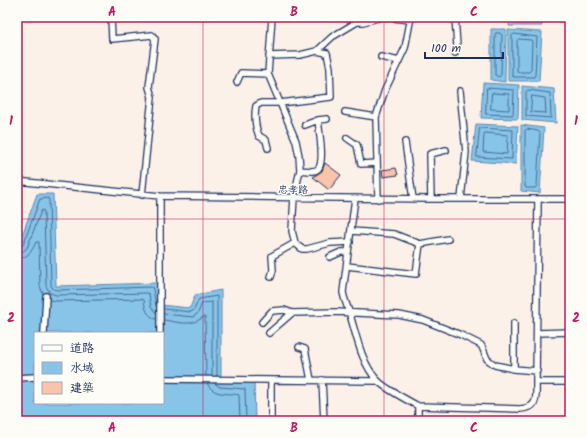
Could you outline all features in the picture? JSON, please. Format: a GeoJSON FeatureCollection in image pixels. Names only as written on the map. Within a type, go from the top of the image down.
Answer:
{"type":"FeatureCollection","features":[{"type":"Feature","properties":{"kind":"street"},"geometry":{"type":"LineString","coordinates":[[111,17],[112,39],[152,35],[155,39],[149,87],[152,97],[142,194]]}},
{"type":"Feature","properties":{"kind":"street"},"geometry":{"type":"LineString","coordinates":[[272,17],[268,74],[296,141],[300,170],[294,198],[292,231],[295,243],[302,249],[307,249],[330,243],[350,242]]}},
{"type":"Feature","properties":{"kind":"street"},"geometry":{"type":"LineString","coordinates":[[317,51],[332,37],[356,19],[363,22],[382,17]]}},
{"type":"Feature","properties":{"kind":"street"},"geometry":{"type":"LineString","coordinates":[[378,199],[376,117],[385,90],[405,48],[411,18],[385,17]]}},
{"type":"Feature","properties":{"kind":"street"},"geometry":{"type":"LineString","coordinates":[[455,17],[457,46],[455,52]]}},
{"type":"Feature","properties":{"kind":"street"},"geometry":{"type":"LineString","coordinates":[[268,148],[266,140],[258,136],[255,127],[254,112],[256,106],[261,103],[280,103],[331,97],[330,68],[327,53],[317,51],[300,55],[269,56]]}},
{"type":"Feature","properties":{"kind":"street"},"geometry":{"type":"LineString","coordinates":[[382,56],[399,61]]}},
{"type":"Feature","properties":{"kind":"street"},"geometry":{"type":"LineString","coordinates":[[238,82],[240,73],[268,74]]}},
{"type":"Feature","properties":{"kind":"street"},"geometry":{"type":"LineString","coordinates":[[460,90],[466,152],[461,199]]}},
{"type":"Feature","properties":{"kind":"street"},"geometry":{"type":"LineString","coordinates":[[345,112],[376,117]]}},
{"type":"Feature","properties":{"kind":"street"},"geometry":{"type":"LineString","coordinates":[[305,125],[318,120],[327,119]]}},
{"type":"Feature","properties":{"kind":"street"},"geometry":{"type":"LineString","coordinates":[[300,170],[313,171],[318,169],[322,163],[318,120]]}},
{"type":"Feature","properties":{"kind":"street"},"geometry":{"type":"LineString","coordinates":[[347,138],[357,145],[361,164],[377,163]]}},
{"type":"Feature","properties":{"kind":"street"},"geometry":{"type":"LineString","coordinates":[[405,142],[413,199]]}},
{"type":"Feature","properties":{"kind":"street"},"geometry":{"type":"LineString","coordinates":[[431,199],[430,154],[446,150]]}},
{"type":"Feature","properties":{"kind":"street","name":"忠孝路"},"geometry":{"type":"LineString","coordinates":[[17,182],[160,196],[378,199],[570,199]]}},
{"type":"Feature","properties":{"kind":"street"},"geometry":{"type":"LineString","coordinates":[[160,196],[160,332]]}},
{"type":"Feature","properties":{"kind":"street"},"geometry":{"type":"LineString","coordinates":[[355,198],[343,292],[344,300],[350,313],[362,355],[368,368],[377,381],[418,406],[529,408],[534,404],[536,398],[538,199]]}},
{"type":"Feature","properties":{"kind":"street"},"geometry":{"type":"LineString","coordinates":[[351,231],[394,234],[420,244],[448,239]]}},
{"type":"Feature","properties":{"kind":"street"},"geometry":{"type":"LineString","coordinates":[[271,277],[273,270],[272,256],[295,243]]}},
{"type":"Feature","properties":{"kind":"street"},"geometry":{"type":"LineString","coordinates":[[347,266],[416,274],[420,244]]}},
{"type":"Feature","properties":{"kind":"street"},"geometry":{"type":"LineString","coordinates":[[330,257],[341,252],[348,252]]}},
{"type":"Feature","properties":{"kind":"street"},"geometry":{"type":"LineString","coordinates":[[44,332],[46,296]]}},
{"type":"Feature","properties":{"kind":"street"},"geometry":{"type":"LineString","coordinates":[[262,322],[272,311],[284,310],[292,313],[336,312],[399,315],[423,320],[477,343],[483,349],[487,360],[496,365],[514,369],[537,371]]}},
{"type":"Feature","properties":{"kind":"street"},"geometry":{"type":"LineString","coordinates":[[268,333],[292,313]]}},
{"type":"Feature","properties":{"kind":"street"},"geometry":{"type":"LineString","coordinates":[[514,323],[514,369]]}},
{"type":"Feature","properties":{"kind":"street"},"geometry":{"type":"LineString","coordinates":[[537,333],[570,332]]}},
{"type":"Feature","properties":{"kind":"street"},"geometry":{"type":"LineString","coordinates":[[299,348],[305,349],[311,380]]}},
{"type":"Feature","properties":{"kind":"street"},"geometry":{"type":"LineString","coordinates":[[17,378],[34,377]]}},
{"type":"Feature","properties":{"kind":"street"},"geometry":{"type":"LineString","coordinates":[[164,379],[377,381]]}},
{"type":"Feature","properties":{"kind":"street"},"geometry":{"type":"LineString","coordinates":[[271,380],[271,421]]}},
{"type":"Feature","properties":{"kind":"street"},"geometry":{"type":"LineString","coordinates":[[322,380],[324,421]]}},
{"type":"Feature","properties":{"kind":"street"},"geometry":{"type":"LineString","coordinates":[[536,382],[570,382]]}},
{"type":"Feature","properties":{"kind":"street"},"geometry":{"type":"LineString","coordinates":[[418,406],[418,421]]}},
{"type":"Feature","properties":{"kind":"water"},"geometry":{"type":"Polygon","coordinates":[[[509,17],[542,17],[542,26],[509,26],[509,17]]]}},
{"type":"Feature","properties":{"kind":"water"},"geometry":{"type":"Polygon","coordinates":[[[491,29],[506,29],[505,82],[491,80],[491,29]]]}},
{"type":"Feature","properties":{"kind":"water"},"geometry":{"type":"Polygon","coordinates":[[[508,30],[542,32],[539,81],[508,81],[508,30]]]}},
{"type":"Feature","properties":{"kind":"water"},"geometry":{"type":"Polygon","coordinates":[[[483,83],[519,85],[518,119],[481,118],[483,83]]]}},
{"type":"Feature","properties":{"kind":"water"},"geometry":{"type":"Polygon","coordinates":[[[522,86],[554,89],[556,123],[522,120],[522,86]]]}},
{"type":"Feature","properties":{"kind":"water"},"geometry":{"type":"Polygon","coordinates":[[[476,124],[518,126],[516,164],[472,161],[476,124]]]}},
{"type":"Feature","properties":{"kind":"water"},"geometry":{"type":"Polygon","coordinates":[[[521,125],[544,128],[540,193],[521,191],[521,125]]]}},
{"type":"Feature","properties":{"kind":"water"},"geometry":{"type":"Polygon","coordinates":[[[37,194],[53,194],[56,286],[157,283],[160,305],[190,308],[195,295],[221,290],[221,378],[254,380],[255,421],[17,421],[17,249],[37,194]]]}},
{"type":"Feature","properties":{"kind":"building"},"geometry":{"type":"Polygon","coordinates":[[[325,163],[341,175],[329,190],[313,177],[322,171],[325,163]]]}},
{"type":"Feature","properties":{"kind":"building"},"geometry":{"type":"Polygon","coordinates":[[[396,168],[398,175],[383,177],[382,170],[396,168]]]}}]}
